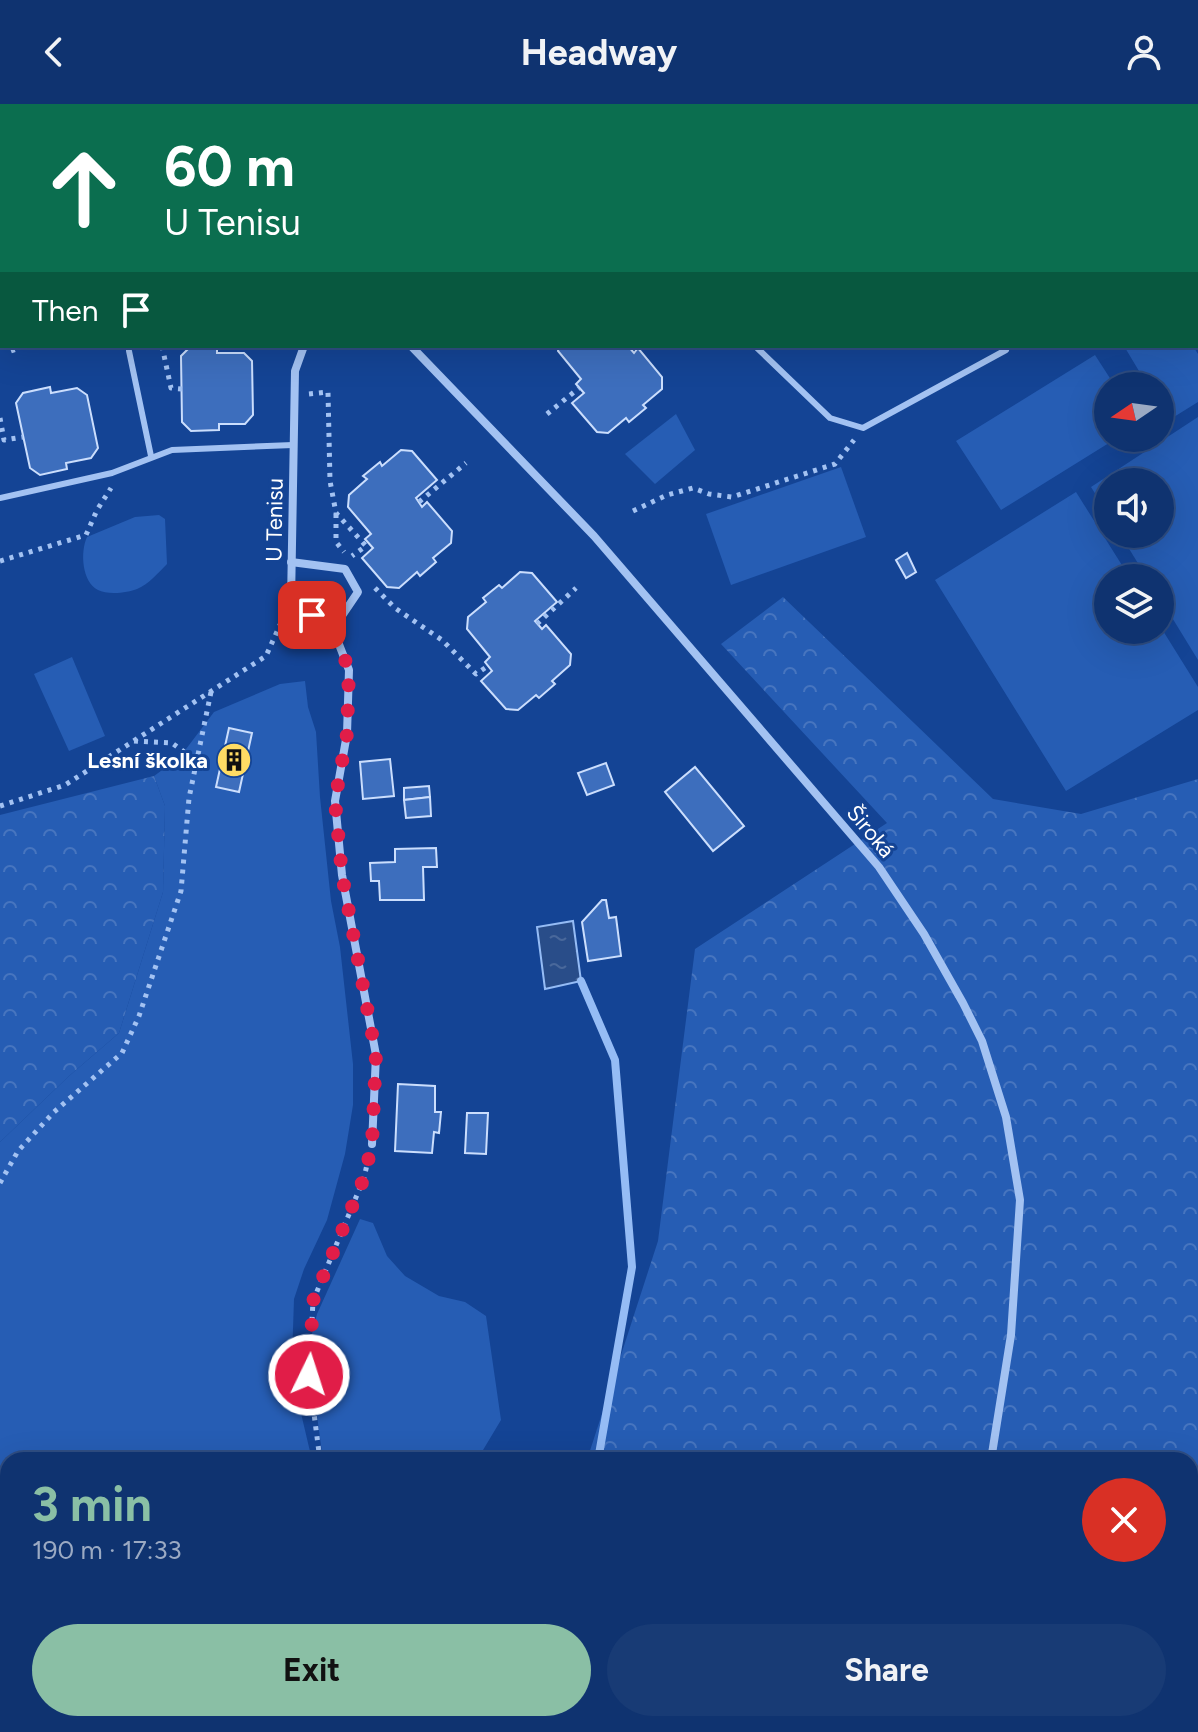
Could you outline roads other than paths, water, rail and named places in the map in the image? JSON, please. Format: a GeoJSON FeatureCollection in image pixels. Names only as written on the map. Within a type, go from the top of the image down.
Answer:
{"type":"FeatureCollection","features":[{"type":"Feature","properties":{"kind":"street","name":"U Tenisu"},"geometry":{"type":"LineString","coordinates":[[303,348],[295,371],[291,602],[333,629]]}},
{"type":"Feature","properties":{"kind":"street","name":"Široká"},"geometry":{"type":"LineString","coordinates":[[414,349],[594,536],[879,867],[924,934],[963,1003],[982,1041],[1006,1117],[1020,1200],[1011,1335],[992,1452]]}},
{"type":"Feature","properties":{"kind":"street"},"geometry":{"type":"LineString","coordinates":[[291,562],[345,569],[358,592],[333,629],[349,670],[347,734],[335,801],[342,875],[376,1055],[372,1144]]}},
{"type":"Feature","properties":{"kind":"lane"},"geometry":{"type":"LineString","coordinates":[[757,348],[830,418],[863,428],[1006,350]]}},
{"type":"Feature","properties":{"kind":"lane"},"geometry":{"type":"LineString","coordinates":[[129,351],[151,456]]}},
{"type":"Feature","properties":{"kind":"lane"},"geometry":{"type":"LineString","coordinates":[[0,498],[112,473],[172,450],[293,445]]}},
{"type":"Feature","properties":{"kind":"water"},"geometry":{"type":"Polygon","coordinates":[[[573,921],[581,981],[545,989],[537,927],[573,921]]]}},
{"type":"Feature","properties":{"kind":"waterway"},"geometry":{"type":"LineString","coordinates":[[581,981],[615,1060],[632,1267],[599,1452]]}},
{"type":"Feature","properties":{"kind":"place","name":"Lesní školka"},"geometry":{"type":"Point","coordinates":[234,760]}}]}
